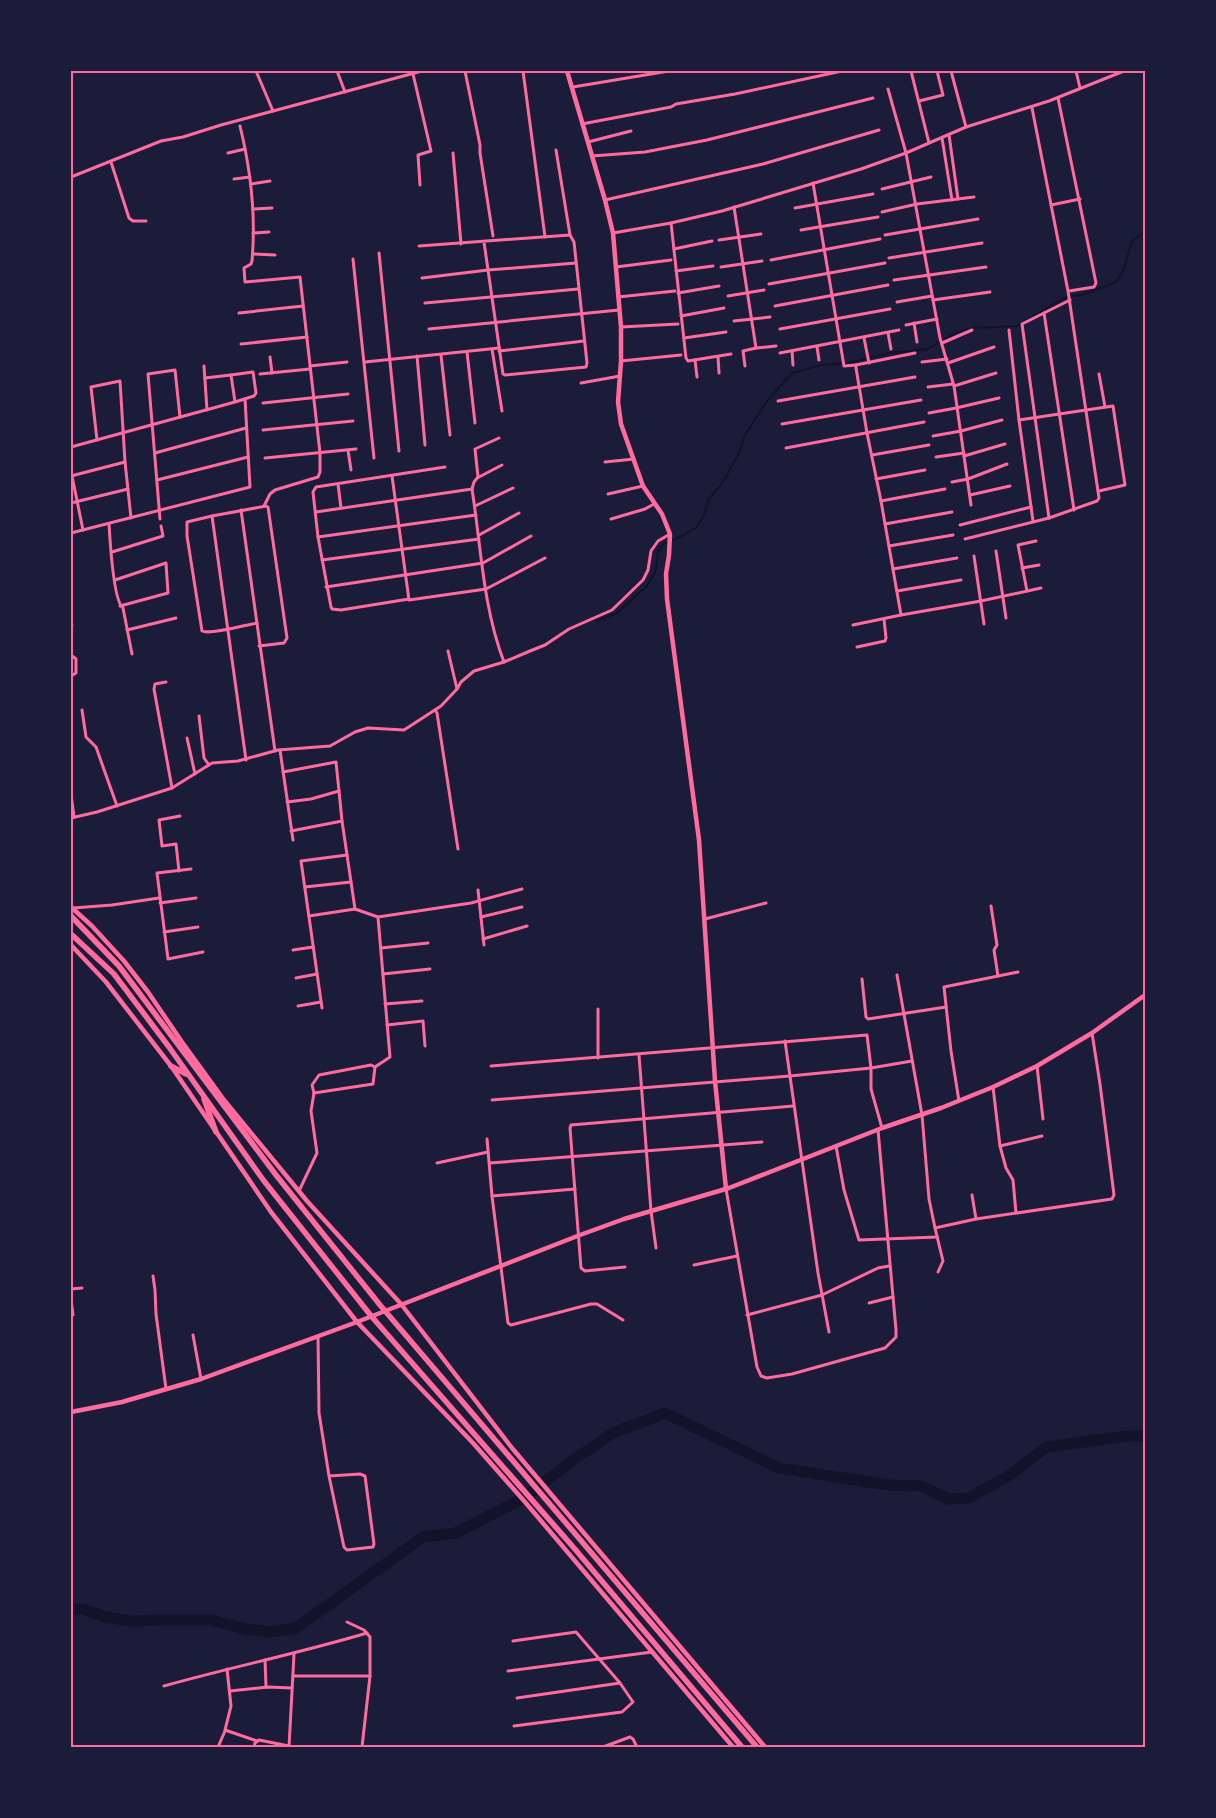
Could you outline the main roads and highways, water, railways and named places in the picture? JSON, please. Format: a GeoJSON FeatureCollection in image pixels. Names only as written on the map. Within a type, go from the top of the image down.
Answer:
{"type":"FeatureCollection","features":[{"type":"Feature","properties":{"kind":"highway"},"geometry":{"type":"LineString","coordinates":[[71,916],[119,966],[189,1060],[224,1100]]}},
{"type":"Feature","properties":{"kind":"highway"},"geometry":{"type":"LineString","coordinates":[[71,934],[114,974],[264,1181],[372,1317],[574,1548],[742,1747]]}},
{"type":"Feature","properties":{"kind":"highway"},"geometry":{"type":"LineString","coordinates":[[182,1042],[189,1060]]}},
{"type":"Feature","properties":{"kind":"highway"},"geometry":{"type":"LineString","coordinates":[[171,1066],[188,1074]]}},
{"type":"Feature","properties":{"kind":"highway"},"geometry":{"type":"LineString","coordinates":[[209,1084],[276,1175],[380,1305],[581,1540],[606,1563],[757,1747]]}},
{"type":"Feature","properties":{"kind":"highway"},"geometry":{"type":"LineString","coordinates":[[203,1095],[216,1132]]}},
{"type":"Feature","properties":{"kind":"waterway"},"geometry":{"type":"LineString","coordinates":[[1025,321],[1066,297],[1082,295],[1116,282],[1123,271],[1132,241],[1145,232]]}},
{"type":"Feature","properties":{"kind":"waterway"},"geometry":{"type":"LineString","coordinates":[[597,621],[617,613],[647,586],[656,570],[658,551],[664,544],[697,527],[704,515],[709,499],[723,482],[738,455],[745,435],[767,401],[792,373],[821,365],[848,363],[890,353],[927,349],[954,334],[972,328],[1017,326],[1021,323]]}},
{"type":"Feature","properties":{"kind":"waterway"},"geometry":{"type":"LineString","coordinates":[[71,1609],[83,1609],[105,1617],[133,1621],[211,1620],[245,1629],[270,1632],[296,1628],[423,1537],[456,1533],[526,1497],[572,1461],[613,1433],[665,1413],[779,1468],[888,1485],[921,1486],[948,1499],[969,1498],[1010,1475],[1046,1447],[1128,1436],[1145,1436]]}}]}
